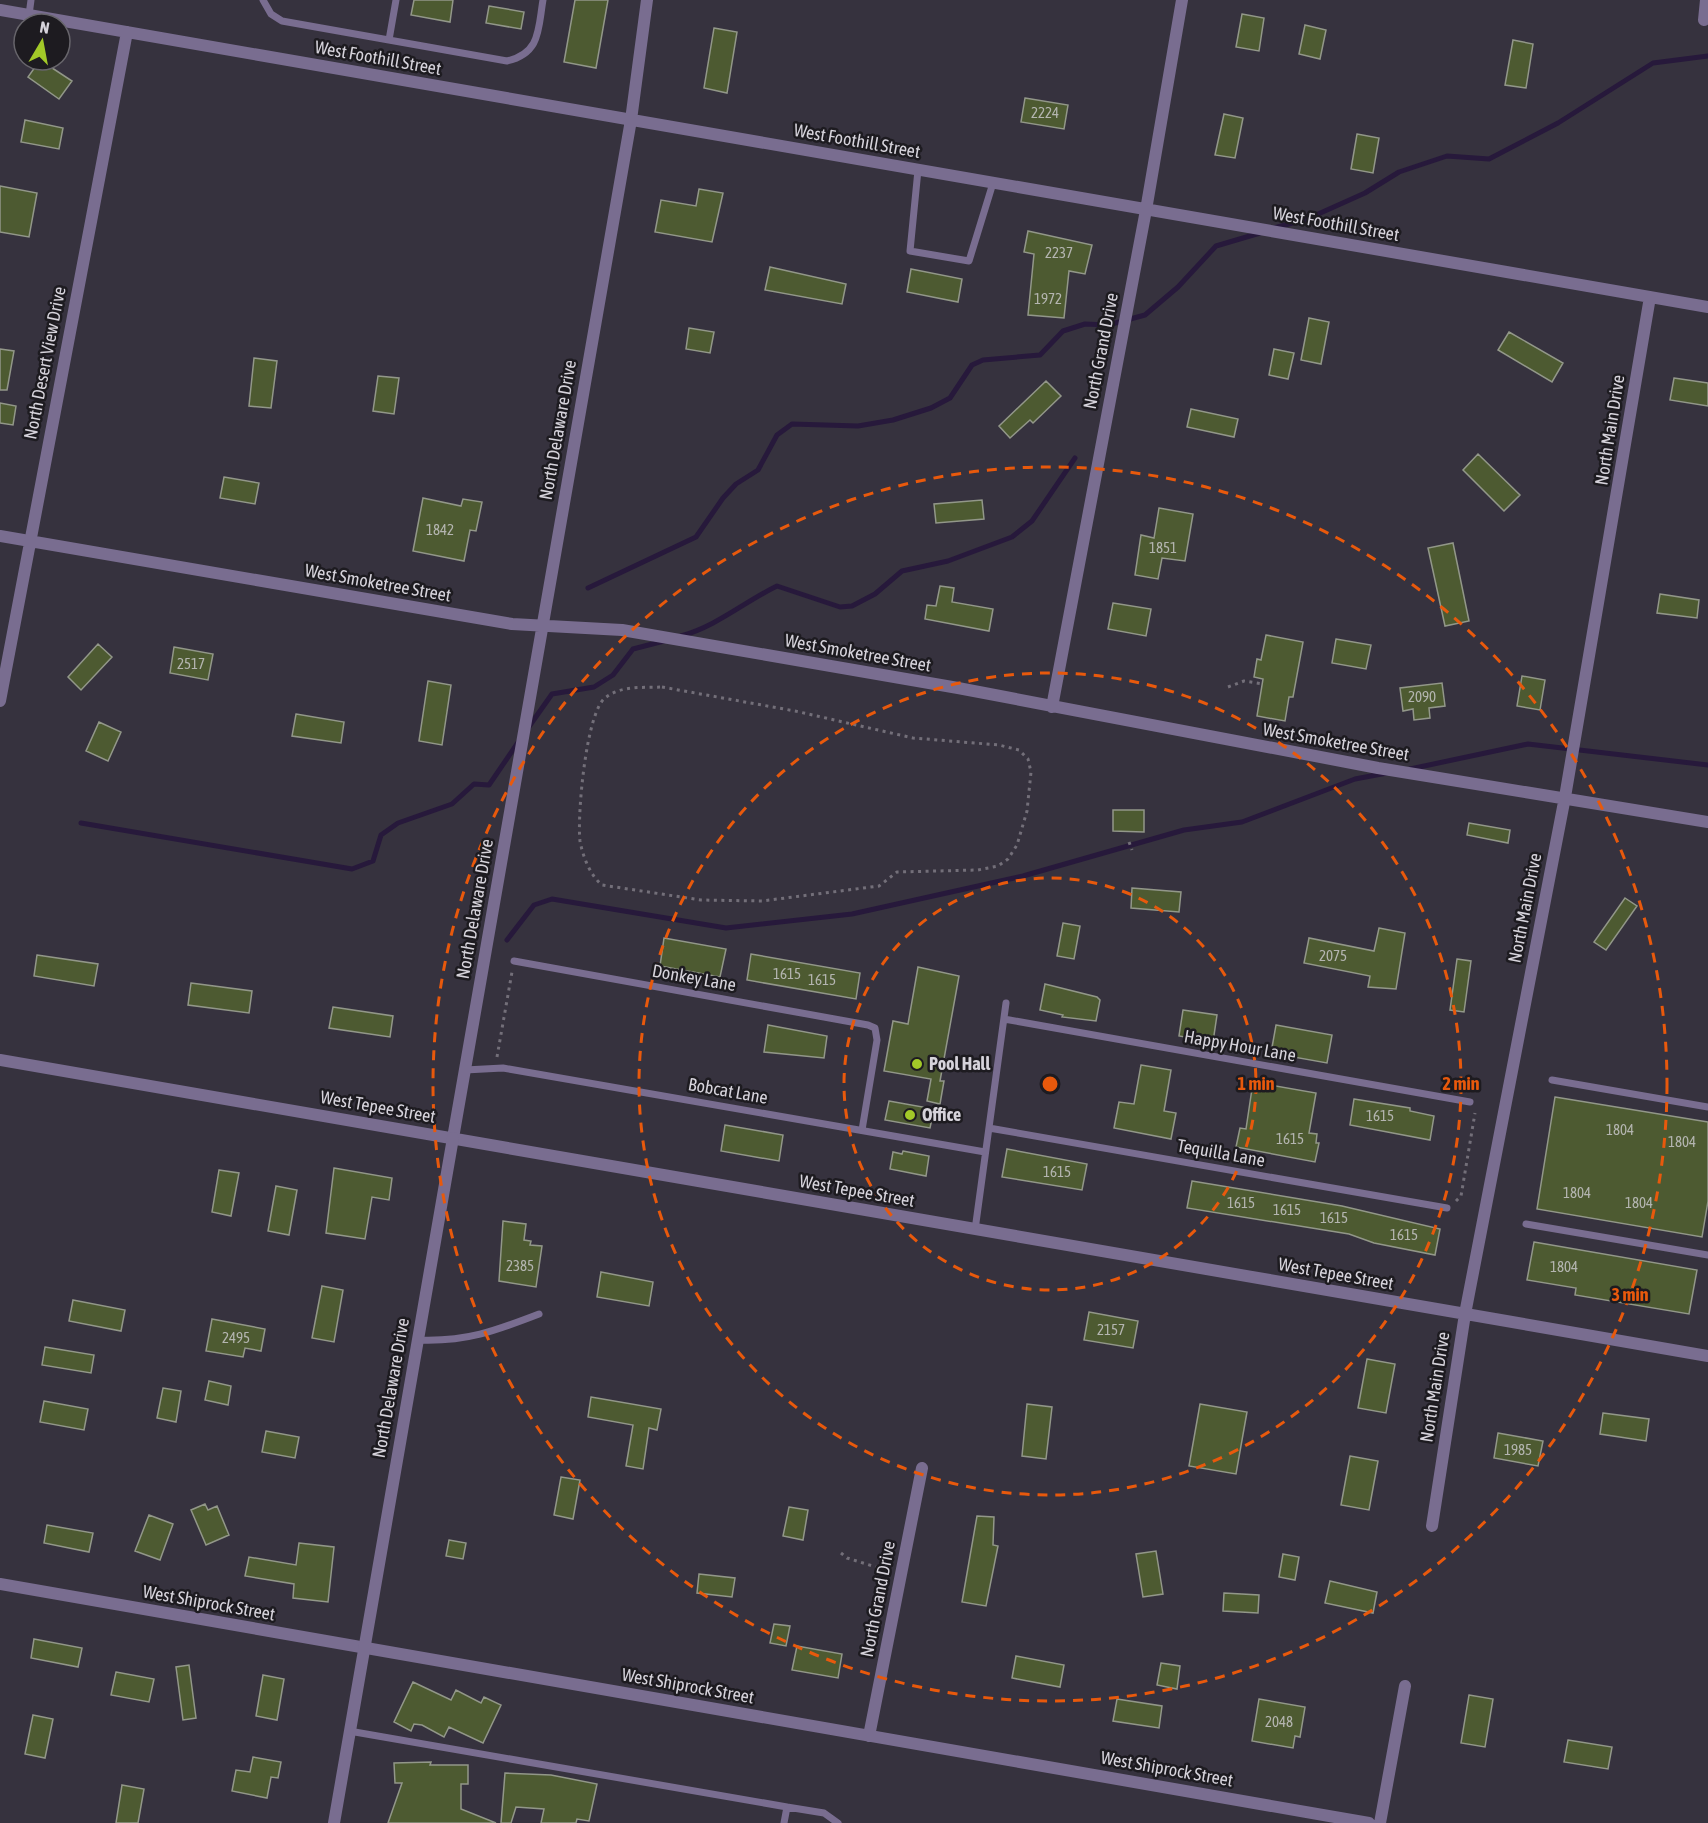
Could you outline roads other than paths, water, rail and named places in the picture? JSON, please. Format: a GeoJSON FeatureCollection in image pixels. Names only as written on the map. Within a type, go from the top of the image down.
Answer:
{"type":"FeatureCollection","features":[{"type":"Feature","properties":{"kind":"street","name":"North Delaware Drive"},"geometry":{"type":"LineString","coordinates":[[334,1823],[631,120],[647,0]]}},
{"type":"Feature","properties":{"kind":"street","name":"North Grand Drive"},"geometry":{"type":"LineString","coordinates":[[1052,708],[1146,210],[1182,0]]}},
{"type":"Feature","properties":{"kind":"street"},"geometry":{"type":"LineString","coordinates":[[1704,20],[1706,0]]}},
{"type":"Feature","properties":{"kind":"street","name":"West Foothill Street"},"geometry":{"type":"LineString","coordinates":[[72,22],[1708,307]]}},
{"type":"Feature","properties":{"kind":"street","name":"North Desert View Drive"},"geometry":{"type":"LineString","coordinates":[[0,701],[28,541],[127,32]]}},
{"type":"Feature","properties":{"kind":"street","name":"North Main Drive"},"geometry":{"type":"LineString","coordinates":[[1432,1526],[1465,1314],[1565,797],[1650,297]]}},
{"type":"Feature","properties":{"kind":"street","name":"West Smoketree Street"},"geometry":{"type":"LineString","coordinates":[[0,536],[512,624],[632,632],[958,688],[1052,708],[1366,766],[1708,822]]}},
{"type":"Feature","properties":{"kind":"street","name":"West Tepee Street"},"geometry":{"type":"LineString","coordinates":[[0,1060],[1708,1356]]}},
{"type":"Feature","properties":{"kind":"street","name":"North Grand Drive"},"geometry":{"type":"LineString","coordinates":[[869,1736],[922,1468]]}},
{"type":"Feature","properties":{"kind":"street","name":"West Shiprock Street"},"geometry":{"type":"LineString","coordinates":[[0,1584],[1370,1823]]}},
{"type":"Feature","properties":{"kind":"street"},"geometry":{"type":"LineString","coordinates":[[1380,1823],[1405,1686]]}},
{"type":"Feature","properties":{"kind":"lane"},"geometry":{"type":"LineString","coordinates":[[263,0],[271,14],[282,21],[507,61],[520,58],[531,50],[537,38],[543,0]]}},
{"type":"Feature","properties":{"kind":"lane"},"geometry":{"type":"LineString","coordinates":[[389,40],[396,0]]}},
{"type":"Feature","properties":{"kind":"lane"},"geometry":{"type":"LineString","coordinates":[[918,170],[909,251],[969,261],[993,183]]}},
{"type":"Feature","properties":{"kind":"lane","name":"Donkey Lane"},"geometry":{"type":"LineString","coordinates":[[514,961],[875,1028],[877,1040],[862,1130]]}},
{"type":"Feature","properties":{"kind":"lane"},"geometry":{"type":"LineString","coordinates":[[975,1230],[1006,1003]]}},
{"type":"Feature","properties":{"kind":"lane","name":"Happy Hour Lane"},"geometry":{"type":"LineString","coordinates":[[1004,1019],[1470,1102]]}},
{"type":"Feature","properties":{"kind":"lane","name":"Bobcat Lane"},"geometry":{"type":"LineString","coordinates":[[465,1071],[495,1068],[985,1152]]}},
{"type":"Feature","properties":{"kind":"lane"},"geometry":{"type":"LineString","coordinates":[[1552,1080],[1708,1107]]}},
{"type":"Feature","properties":{"kind":"lane","name":"Tequilla Lane"},"geometry":{"type":"LineString","coordinates":[[989,1128],[1448,1208]]}},
{"type":"Feature","properties":{"kind":"lane"},"geometry":{"type":"LineString","coordinates":[[1526,1224],[1708,1256]]}},
{"type":"Feature","properties":{"kind":"lane"},"geometry":{"type":"LineString","coordinates":[[418,1340],[448,1341],[488,1335],[539,1314]]}},
{"type":"Feature","properties":{"kind":"lane"},"geometry":{"type":"LineString","coordinates":[[350,1731],[824,1813],[838,1823]]}},
{"type":"Feature","properties":{"kind":"lane"},"geometry":{"type":"LineString","coordinates":[[784,1823],[787,1807]]}},
{"type":"Feature","properties":{"kind":"waterway"},"geometry":{"type":"LineString","coordinates":[[1274,228],[1307,219],[1365,193],[1399,172],[1447,156],[1489,159],[1558,123],[1653,63],[1708,56]]}},
{"type":"Feature","properties":{"kind":"waterway"},"geometry":{"type":"LineString","coordinates":[[588,588],[696,537],[723,498],[736,484],[758,470],[777,435],[792,424],[858,426],[893,420],[931,408],[950,398],[972,365],[983,360],[1040,355],[1063,331],[1085,324],[1108,325],[1145,315],[1178,287],[1216,246],[1260,233]]}},
{"type":"Feature","properties":{"kind":"waterway"},"geometry":{"type":"LineString","coordinates":[[681,636],[707,626],[777,586],[840,607],[852,606],[875,594],[902,571],[948,561],[1012,537],[1032,521],[1075,458]]}},
{"type":"Feature","properties":{"kind":"waterway"},"geometry":{"type":"LineString","coordinates":[[528,728],[552,694],[594,687],[613,675],[633,649],[664,641]]}},
{"type":"Feature","properties":{"kind":"waterway"},"geometry":{"type":"LineString","coordinates":[[81,823],[352,869],[373,861],[381,835],[398,823],[452,804],[474,784],[489,785],[519,741]]}},
{"type":"Feature","properties":{"kind":"waterway"},"geometry":{"type":"LineString","coordinates":[[1410,769],[1528,744],[1708,765]]}},
{"type":"Feature","properties":{"kind":"waterway"},"geometry":{"type":"LineString","coordinates":[[507,940],[534,905],[552,899],[726,928],[852,914],[1023,876],[1184,830],[1242,822],[1355,779],[1387,773]]}},
{"type":"Feature","properties":{"kind":"place","name":"Pool Hall"},"geometry":{"type":"Point","coordinates":[917,1064]}},
{"type":"Feature","properties":{"kind":"place","name":"Office"},"geometry":{"type":"Point","coordinates":[910,1115]}}]}
